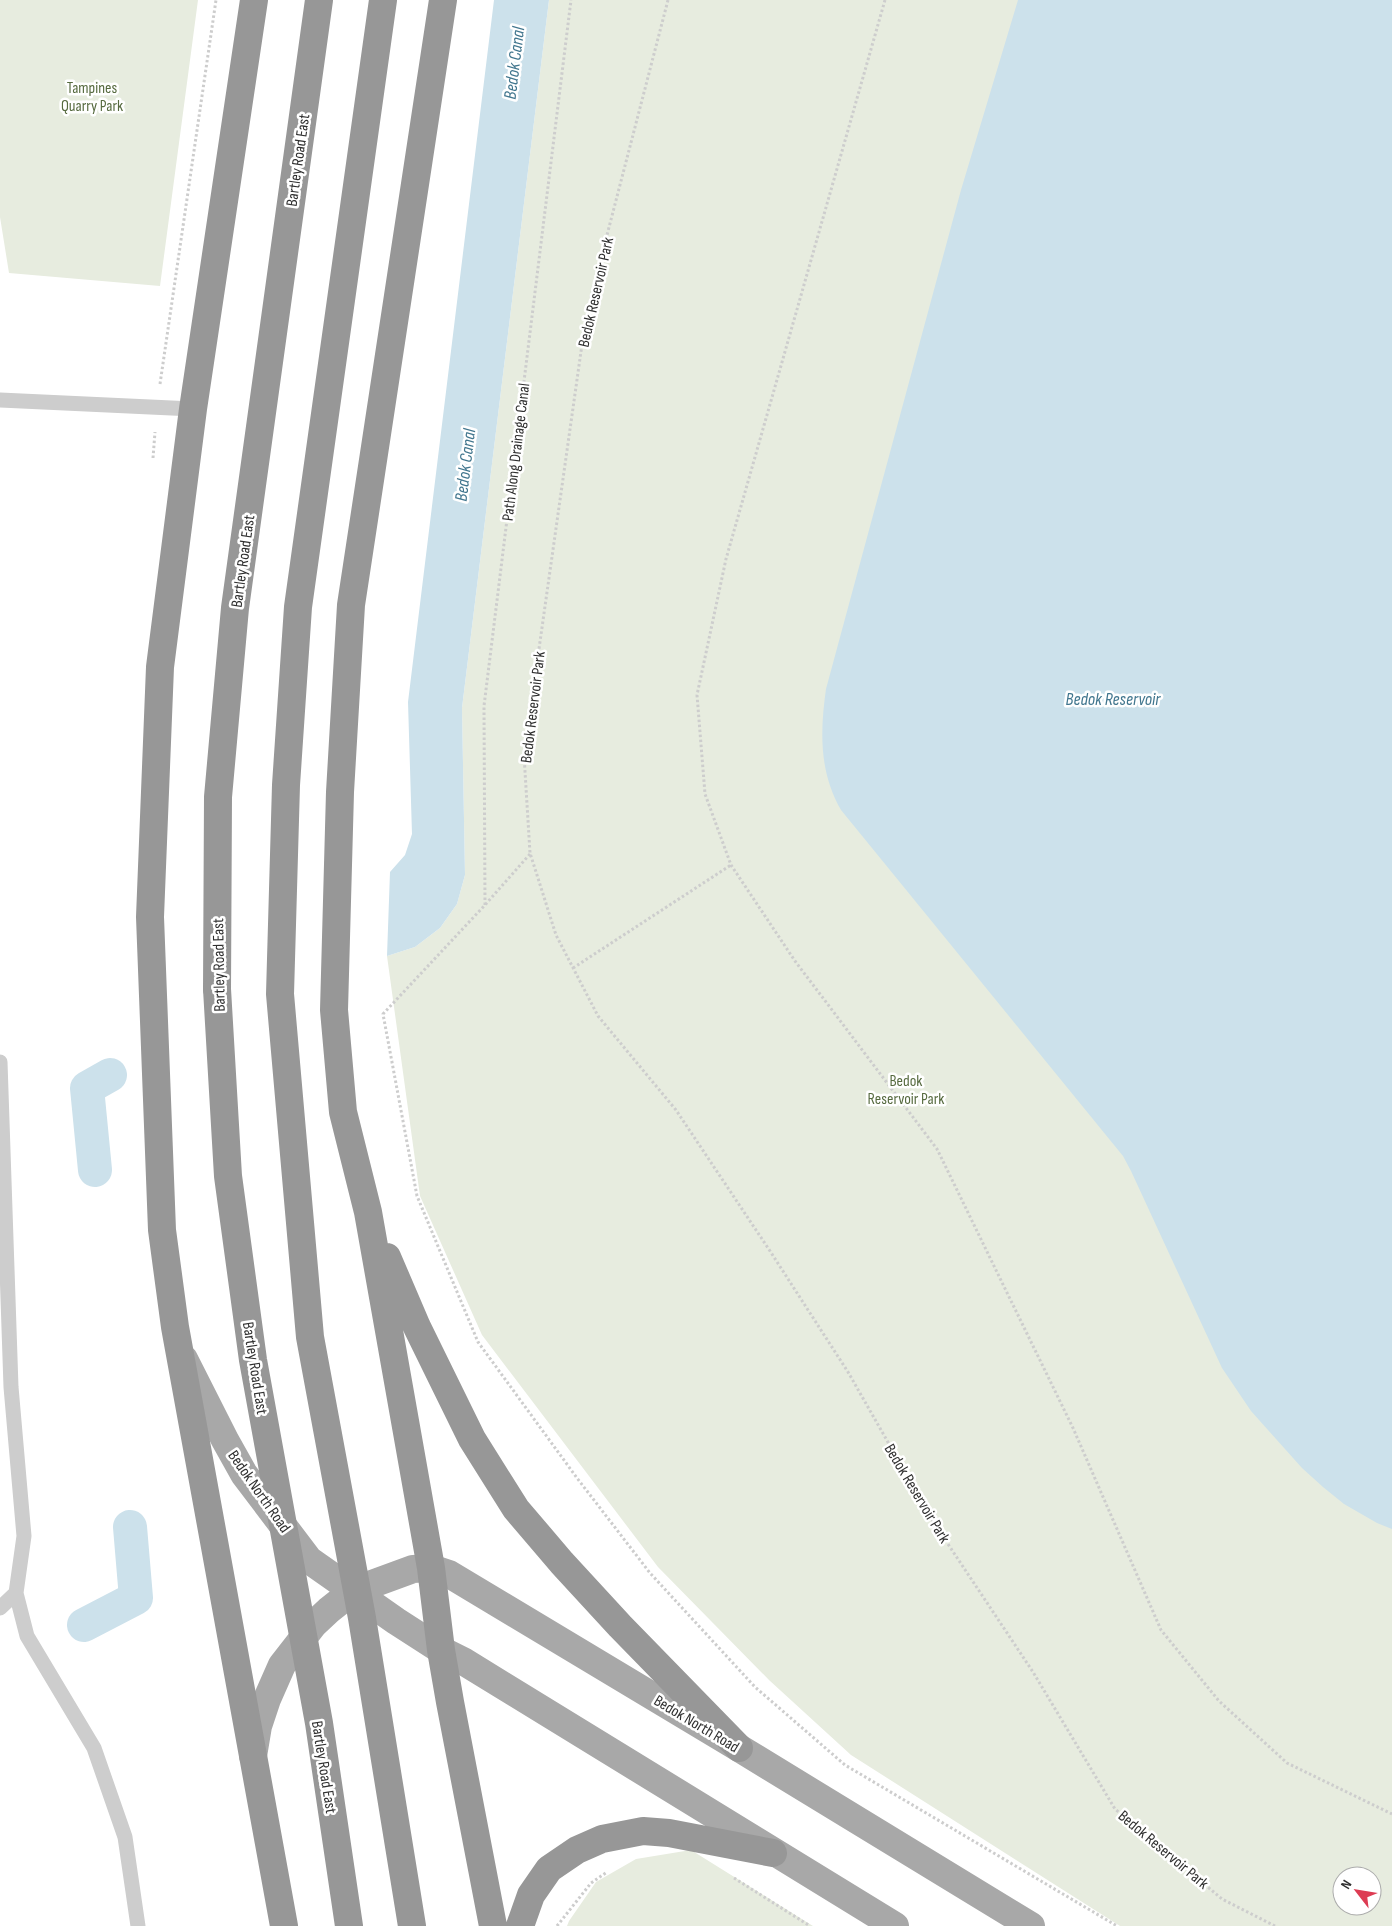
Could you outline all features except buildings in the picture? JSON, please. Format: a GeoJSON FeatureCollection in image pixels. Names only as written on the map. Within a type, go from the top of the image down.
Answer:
{"type":"FeatureCollection","features":[{"type":"Feature","properties":{"kind":"highway"},"geometry":{"type":"LineString","coordinates":[[254,0],[193,409],[160,667],[150,917],[162,1230],[178,1345],[284,1926]]}},
{"type":"Feature","properties":{"kind":"highway","name":"Bartley Road East"},"geometry":{"type":"LineString","coordinates":[[319,0],[235,608],[218,796],[217,989],[228,1176],[251,1341],[318,1723],[350,1926]]}},
{"type":"Feature","properties":{"kind":"highway"},"geometry":{"type":"LineString","coordinates":[[383,0],[298,607],[286,785],[280,994],[310,1337],[362,1618],[412,1926]]}},
{"type":"Feature","properties":{"kind":"highway"},"geometry":{"type":"LineString","coordinates":[[443,0],[354,585],[340,792],[334,1010],[343,1112],[368,1212],[432,1568],[441,1650],[492,1926]]}},
{"type":"Feature","properties":{"kind":"highway"},"geometry":{"type":"LineString","coordinates":[[368,1212],[416,1327],[472,1439],[516,1509],[620,1626],[739,1748]]}},
{"type":"Feature","properties":{"kind":"highway"},"geometry":{"type":"LineString","coordinates":[[520,1926],[531,1895],[548,1868],[576,1850],[602,1839],[643,1831],[669,1833],[773,1852]]}},
{"type":"Feature","properties":{"kind":"main road","name":"Bedok North Road"},"geometry":{"type":"LineString","coordinates":[[178,1345],[225,1440],[249,1480],[309,1560],[441,1650],[480,1671],[894,1926]]}},
{"type":"Feature","properties":{"kind":"main road","name":"Bedok North Road"},"geometry":{"type":"LineString","coordinates":[[253,1756],[258,1726],[267,1699],[282,1665],[314,1624],[353,1591],[413,1568],[432,1568],[449,1574],[1031,1926]]}},
{"type":"Feature","properties":{"kind":"lane"},"geometry":{"type":"LineString","coordinates":[[0,400],[193,409]]}},
{"type":"Feature","properties":{"kind":"lane"},"geometry":{"type":"LineString","coordinates":[[0,1062],[11,1387],[24,1536],[16,1593],[27,1636],[94,1748],[125,1837],[138,1926]]}},
{"type":"Feature","properties":{"kind":"lane"},"geometry":{"type":"LineString","coordinates":[[0,1402],[11,1387]]}},
{"type":"Feature","properties":{"kind":"lane"},"geometry":{"type":"LineString","coordinates":[[0,1608],[16,1593]]}},
{"type":"Feature","properties":{"kind":"path","name":"Path Along Drainage Canal"},"geometry":{"type":"LineString","coordinates":[[485,905],[484,706],[571,0]]}},
{"type":"Feature","properties":{"kind":"path","name":"Bedok Reservoir Park"},"geometry":{"type":"LineString","coordinates":[[668,0],[586,316],[524,755],[530,853],[556,935],[598,1016],[676,1110],[770,1251],[848,1372],[934,1523],[1033,1672],[1115,1808],[1222,1899],[1275,1926]]}},
{"type":"Feature","properties":{"kind":"path"},"geometry":{"type":"LineString","coordinates":[[885,0],[726,559],[697,695],[704,794],[731,864],[795,961],[937,1148],[1073,1428],[1160,1630],[1219,1702],[1287,1763],[1392,1814]]}},
{"type":"Feature","properties":{"kind":"path"},"geometry":{"type":"LineString","coordinates":[[530,853],[485,905],[383,1014],[417,1196],[478,1342],[577,1478],[650,1573],[755,1687],[845,1765],[1117,1926]]}},
{"type":"Feature","properties":{"kind":"path"},"geometry":{"type":"LineString","coordinates":[[573,968],[731,864]]}},
{"type":"Feature","properties":{"kind":"path"},"geometry":{"type":"LineString","coordinates":[[557,1926],[591,1883],[611,1870]]}},
{"type":"Feature","properties":{"kind":"path"},"geometry":{"type":"LineString","coordinates":[[730,1875],[810,1926]]}},
{"type":"Feature","properties":{"kind":"green space","name":"Tampines Quarry Park"},"geometry":{"type":"Polygon","coordinates":[[[0,0],[198,0],[160,286],[9,273],[0,217],[0,0]]]}},
{"type":"Feature","properties":{"kind":"green space","name":"Bedok Reservoir Park"},"geometry":{"type":"Polygon","coordinates":[[[549,0],[1392,0],[1392,1926],[1120,1926],[851,1755],[769,1680],[658,1567],[482,1335],[420,1196],[387,956],[415,947],[440,928],[457,904],[465,875],[462,708],[549,0]]]}},
{"type":"Feature","properties":{"kind":"green space"},"geometry":{"type":"Polygon","coordinates":[[[691,1850],[813,1926],[567,1926],[596,1882],[636,1859],[691,1850]]]}},
{"type":"Feature","properties":{"kind":"water"},"geometry":{"type":"Polygon","coordinates":[[[494,0],[549,0],[462,708],[465,875],[457,904],[440,928],[415,947],[387,956],[390,872],[405,855],[412,834],[408,702],[494,0]]]}},
{"type":"Feature","properties":{"kind":"water","name":"Bedok Reservoir"},"geometry":{"type":"Polygon","coordinates":[[[1018,0],[1392,0],[1392,1529],[1377,1523],[1344,1504],[1323,1487],[1302,1468],[1251,1411],[1222,1368],[1123,1156],[841,810],[834,796],[825,766],[822,736],[826,689],[961,190],[1018,0]]]}},
{"type":"Feature","properties":{"kind":"waterway","name":"Bedok Canal"},"geometry":{"type":"LineString","coordinates":[[95,1170],[87,1088],[110,1075]]}},
{"type":"Feature","properties":{"kind":"waterway","name":"Bedok Canal"},"geometry":{"type":"LineString","coordinates":[[84,1625],[136,1598],[130,1527]]}}]}
